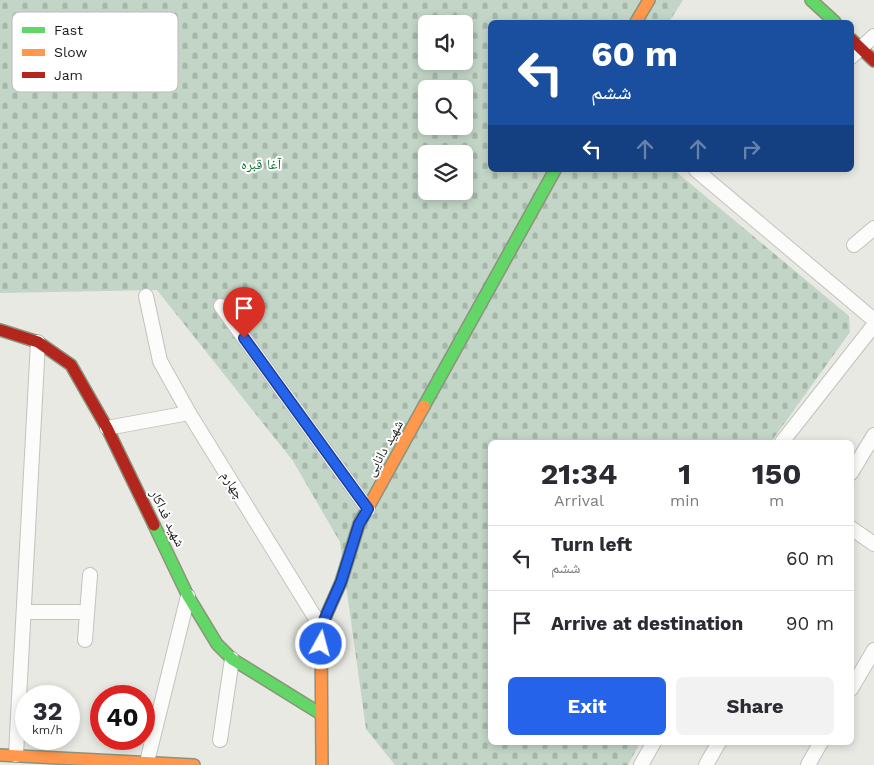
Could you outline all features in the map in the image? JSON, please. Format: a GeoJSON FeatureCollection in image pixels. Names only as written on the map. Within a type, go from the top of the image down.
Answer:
{"type":"FeatureCollection","features":[{"type":"Feature","properties":{"kind":"street"},"geometry":{"type":"LineString","coordinates":[[637,20],[649,0]]}},
{"type":"Feature","properties":{"kind":"street"},"geometry":{"type":"LineString","coordinates":[[811,0],[833,20]]}},
{"type":"Feature","properties":{"kind":"street"},"geometry":{"type":"LineString","coordinates":[[874,36],[855,48],[874,61]]}},
{"type":"Feature","properties":{"kind":"street","name":"شهید دانایی"},"geometry":{"type":"LineString","coordinates":[[322,765],[321,627],[341,582],[359,524],[554,172]]}},
{"type":"Feature","properties":{"kind":"street"},"geometry":{"type":"LineString","coordinates":[[698,172],[874,320]]}},
{"type":"Feature","properties":{"kind":"street"},"geometry":{"type":"LineString","coordinates":[[854,245],[874,228]]}},
{"type":"Feature","properties":{"kind":"street","name":"چهارم"},"geometry":{"type":"LineString","coordinates":[[146,296],[160,361],[189,413],[321,627]]}},
{"type":"Feature","properties":{"kind":"street"},"geometry":{"type":"LineString","coordinates":[[221,306],[368,509]]}},
{"type":"Feature","properties":{"kind":"street"},"geometry":{"type":"LineString","coordinates":[[784,440],[874,326]]}},
{"type":"Feature","properties":{"kind":"street","name":"شهید فداکار"},"geometry":{"type":"LineString","coordinates":[[0,330],[38,342],[71,364],[107,428],[188,596],[217,644],[232,659],[321,714]]}},
{"type":"Feature","properties":{"kind":"street"},"geometry":{"type":"LineString","coordinates":[[16,756],[38,342]]}},
{"type":"Feature","properties":{"kind":"street"},"geometry":{"type":"LineString","coordinates":[[107,428],[189,413]]}},
{"type":"Feature","properties":{"kind":"street"},"geometry":{"type":"LineString","coordinates":[[854,468],[874,435]]}},
{"type":"Feature","properties":{"kind":"street"},"geometry":{"type":"LineString","coordinates":[[854,530],[874,544]]}},
{"type":"Feature","properties":{"kind":"street"},"geometry":{"type":"LineString","coordinates":[[85,640],[90,575]]}},
{"type":"Feature","properties":{"kind":"street"},"geometry":{"type":"LineString","coordinates":[[147,762],[188,596]]}},
{"type":"Feature","properties":{"kind":"street"},"geometry":{"type":"LineString","coordinates":[[24,612],[87,612]]}},
{"type":"Feature","properties":{"kind":"street"},"geometry":{"type":"LineString","coordinates":[[854,684],[874,650]]}},
{"type":"Feature","properties":{"kind":"street"},"geometry":{"type":"LineString","coordinates":[[220,740],[232,659]]}},
{"type":"Feature","properties":{"kind":"street"},"geometry":{"type":"LineString","coordinates":[[641,765],[652,745]]}},
{"type":"Feature","properties":{"kind":"street"},"geometry":{"type":"LineString","coordinates":[[706,765],[717,745]]}},
{"type":"Feature","properties":{"kind":"street"},"geometry":{"type":"LineString","coordinates":[[808,765],[819,745]]}},
{"type":"Feature","properties":{"kind":"street"},"geometry":{"type":"LineString","coordinates":[[0,755],[120,763],[147,762],[194,765]]}},
{"type":"Feature","properties":{"kind":"green space","name":"آغا قبره"},"geometry":{"type":"Polygon","coordinates":[[[0,0],[683,0],[670,20],[488,20],[488,172],[676,172],[849,316],[850,332],[772,440],[488,440],[488,745],[639,745],[628,765],[395,765],[366,729],[340,542],[293,461],[157,290],[0,293],[0,0]]]}},
{"type":"Feature","properties":{"kind":"traffic: fast"},"geometry":{"type":"LineString","coordinates":[[811,0],[833,20]]}},
{"type":"Feature","properties":{"kind":"traffic: fast"},"geometry":{"type":"LineString","coordinates":[[424,406],[554,172]]}},
{"type":"Feature","properties":{"kind":"traffic: fast"},"geometry":{"type":"LineString","coordinates":[[154,525],[188,596],[217,644],[232,659],[321,714]]}},
{"type":"Feature","properties":{"kind":"traffic: slow"},"geometry":{"type":"LineString","coordinates":[[637,20],[649,0]]}},
{"type":"Feature","properties":{"kind":"traffic: slow"},"geometry":{"type":"LineString","coordinates":[[322,765],[321,627],[341,582],[359,524],[424,406]]}},
{"type":"Feature","properties":{"kind":"traffic: slow"},"geometry":{"type":"LineString","coordinates":[[0,755],[194,765]]}},
{"type":"Feature","properties":{"kind":"traffic: jam"},"geometry":{"type":"LineString","coordinates":[[854,42],[874,61]]}},
{"type":"Feature","properties":{"kind":"traffic: jam"},"geometry":{"type":"LineString","coordinates":[[0,330],[38,342],[71,365],[107,428],[154,525]]}},
{"type":"Feature","properties":{"kind":"route"},"geometry":{"type":"LineString","coordinates":[[244,338],[368,509],[359,524],[341,582],[321,627],[321,644]]}}]}
